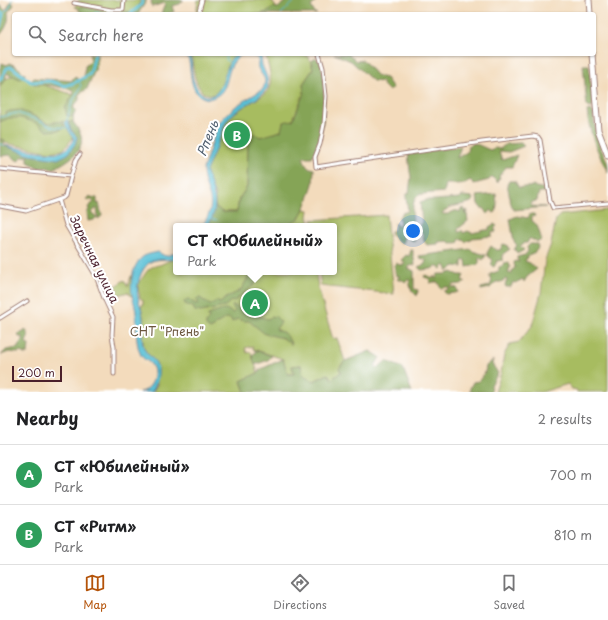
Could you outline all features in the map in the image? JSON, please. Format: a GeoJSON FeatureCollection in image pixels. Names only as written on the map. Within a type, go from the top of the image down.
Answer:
{"type":"FeatureCollection","features":[{"type":"Feature","properties":{"kind":"highway"},"geometry":{"type":"LineString","coordinates":[[588,0],[589,12]]}},
{"type":"Feature","properties":{"kind":"highway"},"geometry":{"type":"LineString","coordinates":[[593,56],[601,130],[608,148]]}},
{"type":"Feature","properties":{"kind":"highway"},"geometry":{"type":"LineString","coordinates":[[593,56],[598,130],[608,156]]}},
{"type":"Feature","properties":{"kind":"street"},"geometry":{"type":"LineString","coordinates":[[74,3],[111,10],[123,10],[124,0]]}},
{"type":"Feature","properties":{"kind":"street"},"geometry":{"type":"LineString","coordinates":[[199,12],[202,0]]}},
{"type":"Feature","properties":{"kind":"street"},"geometry":{"type":"LineString","coordinates":[[320,56],[323,68],[326,96],[324,124],[320,144],[315,156],[316,167],[466,144],[533,136],[538,137],[540,140],[550,201],[553,208],[608,203]]}},
{"type":"Feature","properties":{"kind":"street"},"geometry":{"type":"LineString","coordinates":[[0,206],[26,211],[64,198],[66,196],[76,160],[80,154]]}},
{"type":"Feature","properties":{"kind":"street"},"geometry":{"type":"LineString","coordinates":[[0,169],[71,176]]}},
{"type":"Feature","properties":{"kind":"street","name":"Заречная улица"},"geometry":{"type":"LineString","coordinates":[[59,200],[66,225],[96,276],[113,317],[112,335],[114,347],[114,374]]}},
{"type":"Feature","properties":{"kind":"street"},"geometry":{"type":"LineString","coordinates":[[0,318],[27,301]]}},
{"type":"Feature","properties":{"kind":"green space"},"geometry":{"type":"Polygon","coordinates":[[[79,0],[142,0],[133,12],[86,12],[75,7],[79,0]]]}},
{"type":"Feature","properties":{"kind":"green space"},"geometry":{"type":"Polygon","coordinates":[[[141,0],[147,0],[139,12],[132,12],[141,0]]]}},
{"type":"Feature","properties":{"kind":"green space"},"geometry":{"type":"Polygon","coordinates":[[[151,0],[183,0],[180,4],[172,6],[174,12],[162,12],[165,4],[164,3],[152,7],[151,0]]]}},
{"type":"Feature","properties":{"kind":"green space"},"geometry":{"type":"Polygon","coordinates":[[[198,0],[271,0],[276,7],[273,12],[196,12],[198,0]]]}},
{"type":"Feature","properties":{"kind":"green space"},"geometry":{"type":"Polygon","coordinates":[[[287,0],[306,0],[307,2],[313,0],[315,3],[311,6],[314,12],[266,12],[273,7],[278,8],[287,0]]]}},
{"type":"Feature","properties":{"kind":"green space"},"geometry":{"type":"Polygon","coordinates":[[[11,1],[14,5],[8,12],[7,24],[0,35],[0,5],[6,11],[11,1]]]}},
{"type":"Feature","properties":{"kind":"green space"},"geometry":{"type":"Polygon","coordinates":[[[79,7],[110,11],[129,12],[82,12],[79,11],[79,7]]]}},
{"type":"Feature","properties":{"kind":"green space"},"geometry":{"type":"Polygon","coordinates":[[[90,56],[97,56],[97,65],[87,89],[79,94],[79,100],[73,107],[76,111],[72,117],[67,116],[65,108],[74,93],[73,90],[50,85],[36,85],[31,82],[34,78],[72,81],[75,77],[79,80],[84,78],[85,66],[91,60],[90,56]]]}},
{"type":"Feature","properties":{"kind":"green space"},"geometry":{"type":"Polygon","coordinates":[[[191,56],[239,56],[232,65],[224,89],[212,95],[203,93],[197,84],[191,56]]]}},
{"type":"Feature","properties":{"kind":"green space"},"geometry":{"type":"Polygon","coordinates":[[[266,56],[309,57],[313,69],[303,84],[304,92],[293,120],[281,131],[260,137],[248,145],[247,187],[239,199],[237,212],[222,212],[215,206],[215,195],[206,171],[226,123],[239,110],[268,91],[270,77],[266,56]]]}},
{"type":"Feature","properties":{"kind":"green space"},"geometry":{"type":"Polygon","coordinates":[[[339,56],[350,56],[356,61],[363,60],[377,76],[386,78],[393,88],[389,91],[382,82],[373,81],[351,61],[339,56]]]}},
{"type":"Feature","properties":{"kind":"green space"},"geometry":{"type":"Polygon","coordinates":[[[316,58],[321,62],[324,96],[323,122],[319,144],[312,157],[303,157],[307,167],[314,169],[313,184],[306,205],[298,220],[297,219],[291,223],[209,223],[212,219],[215,206],[222,212],[237,212],[239,199],[247,187],[248,145],[254,133],[260,137],[281,131],[283,122],[293,120],[304,93],[303,84],[313,69],[311,61],[316,58]]]}},
{"type":"Feature","properties":{"kind":"green space"},"geometry":{"type":"Polygon","coordinates":[[[2,63],[7,65],[10,63],[16,66],[25,74],[24,78],[20,79],[6,73],[6,78],[0,87],[0,68],[2,63]]]}},
{"type":"Feature","properties":{"kind":"green space"},"geometry":{"type":"Polygon","coordinates":[[[583,65],[589,65],[593,107],[590,108],[587,107],[583,65]]]}},
{"type":"Feature","properties":{"kind":"green space"},"geometry":{"type":"Polygon","coordinates":[[[14,75],[74,95],[73,138],[63,150],[50,152],[0,142],[0,82],[14,75]]]}},
{"type":"Feature","properties":{"kind":"green space"},"geometry":{"type":"Polygon","coordinates":[[[19,110],[47,123],[63,121],[64,128],[60,130],[47,131],[37,123],[21,118],[9,118],[0,122],[0,117],[4,116],[5,113],[19,110]]]}},
{"type":"Feature","properties":{"kind":"green space"},"geometry":{"type":"Polygon","coordinates":[[[590,110],[593,112],[596,133],[607,161],[608,173],[597,150],[592,135],[587,111],[590,110]]]}},
{"type":"Feature","properties":{"kind":"green space"},"geometry":{"type":"Polygon","coordinates":[[[72,121],[81,137],[79,150],[68,160],[53,169],[45,167],[39,168],[28,162],[28,156],[22,157],[18,161],[10,155],[0,156],[0,139],[5,140],[3,145],[30,155],[68,154],[77,137],[70,127],[69,122],[72,121]]]}},
{"type":"Feature","properties":{"kind":"green space"},"geometry":{"type":"Polygon","coordinates":[[[474,143],[490,150],[495,148],[500,149],[506,144],[521,143],[524,146],[509,152],[499,151],[502,160],[517,155],[512,167],[506,167],[499,176],[500,178],[497,180],[498,183],[492,177],[489,180],[474,184],[470,180],[465,184],[446,184],[444,192],[419,195],[416,198],[413,209],[415,241],[409,239],[410,229],[405,227],[407,235],[403,236],[404,241],[401,243],[397,241],[390,232],[394,230],[395,223],[398,227],[400,224],[399,217],[402,213],[408,211],[406,195],[409,193],[411,177],[408,154],[461,146],[457,158],[467,152],[468,146],[474,143]]]}},
{"type":"Feature","properties":{"kind":"green space"},"geometry":{"type":"Polygon","coordinates":[[[509,181],[515,181],[519,188],[532,186],[548,190],[547,192],[539,192],[537,201],[531,202],[531,206],[546,207],[514,210],[511,204],[507,185],[509,181]]]}},
{"type":"Feature","properties":{"kind":"green space"},"geometry":{"type":"Polygon","coordinates":[[[496,194],[496,212],[494,213],[490,210],[488,214],[484,208],[481,208],[478,204],[477,196],[496,194]]]}},
{"type":"Feature","properties":{"kind":"green space"},"geometry":{"type":"Polygon","coordinates":[[[90,196],[97,198],[97,204],[99,203],[102,216],[98,219],[97,208],[91,213],[97,217],[94,220],[88,221],[88,207],[94,202],[92,199],[89,201],[86,199],[90,196]]]}},
{"type":"Feature","properties":{"kind":"green space"},"geometry":{"type":"Polygon","coordinates":[[[462,196],[472,197],[473,201],[453,206],[442,213],[448,214],[455,211],[460,212],[461,208],[463,208],[465,215],[466,210],[468,211],[468,221],[458,229],[458,232],[462,230],[463,233],[468,231],[472,233],[489,230],[489,227],[494,224],[497,226],[494,229],[496,230],[495,233],[492,231],[492,236],[472,238],[470,241],[468,240],[466,242],[463,239],[460,239],[458,243],[450,243],[448,241],[427,245],[421,232],[420,224],[422,223],[420,202],[426,200],[460,198],[462,196]]]}},
{"type":"Feature","properties":{"kind":"green space"},"geometry":{"type":"Polygon","coordinates":[[[304,209],[309,210],[308,217],[310,223],[291,223],[297,218],[298,219],[304,209]]]}},
{"type":"Feature","properties":{"kind":"green space"},"geometry":{"type":"Polygon","coordinates":[[[608,210],[608,392],[577,392],[577,390],[572,389],[568,384],[542,392],[495,392],[501,373],[504,355],[510,344],[519,342],[532,326],[541,293],[545,260],[551,244],[556,219],[560,215],[608,210]]]}},
{"type":"Feature","properties":{"kind":"green space"},"geometry":{"type":"Polygon","coordinates":[[[530,214],[534,214],[535,216],[532,217],[532,221],[537,227],[542,240],[537,242],[530,238],[527,243],[520,246],[524,250],[517,254],[514,250],[517,245],[514,242],[510,219],[517,216],[528,218],[530,214]]]}},
{"type":"Feature","properties":{"kind":"green space"},"geometry":{"type":"Polygon","coordinates":[[[386,215],[394,294],[321,286],[319,275],[337,275],[337,223],[312,223],[312,220],[386,215]]]}},
{"type":"Feature","properties":{"kind":"green space"},"geometry":{"type":"Polygon","coordinates":[[[503,244],[507,245],[510,249],[503,254],[503,260],[497,261],[494,267],[491,265],[493,260],[487,253],[491,246],[496,250],[500,250],[503,244]]]}},
{"type":"Feature","properties":{"kind":"green space"},"geometry":{"type":"Polygon","coordinates":[[[530,244],[537,244],[538,248],[527,257],[525,261],[537,269],[527,277],[524,282],[523,279],[515,283],[513,282],[511,287],[506,287],[506,279],[501,282],[496,282],[490,288],[481,290],[481,288],[490,286],[492,280],[490,278],[490,274],[499,271],[499,267],[504,263],[509,262],[510,267],[508,273],[512,274],[512,270],[515,268],[515,261],[519,262],[517,257],[525,255],[528,251],[527,247],[530,244]]]}},
{"type":"Feature","properties":{"kind":"green space"},"geometry":{"type":"Polygon","coordinates":[[[471,249],[472,251],[486,255],[483,260],[479,257],[479,263],[477,265],[467,267],[466,260],[462,261],[462,267],[455,266],[448,271],[445,265],[441,269],[437,266],[431,269],[421,270],[418,267],[425,264],[426,260],[420,258],[419,256],[471,249]]]}},
{"type":"Feature","properties":{"kind":"green space"},"geometry":{"type":"Polygon","coordinates":[[[411,250],[413,250],[415,265],[408,268],[414,271],[414,289],[418,290],[417,296],[411,290],[409,279],[405,282],[403,280],[398,280],[397,279],[400,276],[397,276],[395,272],[395,264],[404,265],[405,262],[401,260],[406,255],[409,256],[411,250]]]}},
{"type":"Feature","properties":{"kind":"green space","name":"СНТ \"Рпень\""},"geometry":{"type":"Polygon","coordinates":[[[173,260],[173,275],[316,275],[318,288],[332,336],[334,339],[337,338],[345,361],[339,368],[341,372],[332,379],[328,374],[314,381],[303,375],[301,365],[292,366],[294,374],[287,374],[283,359],[253,349],[253,346],[245,348],[247,353],[251,352],[258,373],[241,381],[245,392],[152,392],[157,385],[156,363],[144,349],[142,335],[143,317],[141,306],[143,305],[143,300],[140,298],[138,291],[139,282],[151,268],[173,260]]]}},
{"type":"Feature","properties":{"kind":"green space"},"geometry":{"type":"Polygon","coordinates":[[[452,272],[459,275],[464,275],[462,280],[466,282],[452,285],[452,287],[457,288],[458,292],[455,293],[446,294],[444,291],[449,289],[449,287],[441,289],[438,282],[430,283],[430,279],[424,277],[425,275],[433,279],[434,276],[436,279],[438,274],[452,272]]]}},
{"type":"Feature","properties":{"kind":"green space"},"geometry":{"type":"Polygon","coordinates":[[[249,275],[261,275],[254,285],[233,302],[231,301],[224,307],[201,312],[195,311],[193,307],[185,304],[184,301],[188,299],[196,304],[199,303],[196,299],[200,298],[210,305],[216,301],[220,303],[241,290],[249,275]]]}},
{"type":"Feature","properties":{"kind":"green space"},"geometry":{"type":"Polygon","coordinates":[[[131,276],[132,297],[128,292],[118,295],[116,293],[118,289],[115,287],[124,280],[128,286],[131,276]]]}},
{"type":"Feature","properties":{"kind":"green space"},"geometry":{"type":"Polygon","coordinates":[[[233,305],[240,309],[248,309],[250,313],[267,319],[275,316],[281,322],[276,329],[286,334],[292,345],[283,338],[265,334],[249,321],[237,319],[232,322],[231,319],[226,318],[210,329],[206,326],[206,322],[209,319],[208,315],[226,309],[233,313],[235,311],[232,306],[233,305]]]}},
{"type":"Feature","properties":{"kind":"green space"},"geometry":{"type":"Polygon","coordinates":[[[25,329],[28,335],[26,343],[29,345],[28,354],[21,352],[9,352],[1,355],[6,350],[18,348],[19,344],[23,341],[23,337],[19,337],[18,334],[24,332],[25,329]]]}},
{"type":"Feature","properties":{"kind":"green space"},"geometry":{"type":"Polygon","coordinates":[[[253,349],[272,356],[268,360],[255,365],[252,355],[256,352],[253,349]]]}},
{"type":"Feature","properties":{"kind":"green space"},"geometry":{"type":"Polygon","coordinates":[[[370,351],[380,357],[375,366],[378,368],[386,361],[403,368],[412,392],[245,392],[241,381],[260,372],[259,370],[283,359],[288,374],[294,374],[292,366],[301,365],[303,375],[314,381],[328,374],[332,379],[341,372],[339,368],[345,361],[370,351]]]}},
{"type":"Feature","properties":{"kind":"green space"},"geometry":{"type":"Polygon","coordinates":[[[493,360],[492,364],[498,373],[491,385],[492,390],[490,392],[470,392],[473,382],[479,381],[485,372],[486,366],[493,360]]]}},
{"type":"Feature","properties":{"kind":"water"},"geometry":{"type":"Polygon","coordinates":[[[188,56],[190,56],[192,76],[199,91],[206,96],[212,96],[217,93],[223,82],[229,62],[235,56],[240,56],[232,65],[226,85],[222,91],[217,96],[209,99],[202,97],[197,93],[192,81],[188,56]]]}},
{"type":"Feature","properties":{"kind":"water"},"geometry":{"type":"Polygon","coordinates":[[[253,56],[261,56],[268,87],[257,98],[230,117],[226,123],[206,171],[214,197],[215,208],[214,214],[209,223],[204,223],[211,203],[203,169],[218,125],[224,117],[236,106],[263,89],[265,79],[258,68],[258,58],[253,56]]]}},
{"type":"Feature","properties":{"kind":"water"},"geometry":{"type":"Polygon","coordinates":[[[67,120],[72,132],[77,137],[75,144],[68,154],[58,159],[30,155],[3,145],[43,152],[63,151],[74,140],[67,128],[65,121],[67,120]]]}},
{"type":"Feature","properties":{"kind":"water"},"geometry":{"type":"Polygon","coordinates":[[[158,252],[165,256],[173,254],[173,259],[152,261],[146,266],[139,278],[138,293],[143,315],[143,344],[146,352],[156,363],[158,370],[157,381],[152,392],[140,392],[144,391],[150,386],[154,370],[149,362],[142,357],[138,348],[136,311],[131,290],[134,269],[140,259],[146,255],[158,252]]]}},
{"type":"Feature","properties":{"kind":"waterway"},"geometry":{"type":"LineString","coordinates":[[3,14],[10,7],[12,0]]}},
{"type":"Feature","properties":{"kind":"waterway","name":"Рпень"},"geometry":{"type":"LineString","coordinates":[[132,12],[141,5],[143,0]]}},
{"type":"Feature","properties":{"kind":"waterway"},"geometry":{"type":"LineString","coordinates":[[283,12],[296,0]]}},
{"type":"Feature","properties":{"kind":"waterway","name":"Рпень"},"geometry":{"type":"LineString","coordinates":[[0,12],[3,14],[0,27]]}},
{"type":"Feature","properties":{"kind":"waterway","name":"Рпень"},"geometry":{"type":"LineString","coordinates":[[0,80],[7,68],[12,67],[31,82],[50,81],[65,86],[90,74],[94,56]]}},
{"type":"Feature","properties":{"kind":"waterway"},"geometry":{"type":"LineString","coordinates":[[226,56],[226,60],[229,62]]}},
{"type":"Feature","properties":{"kind":"waterway"},"geometry":{"type":"LineString","coordinates":[[67,120],[72,102],[81,87],[79,80]]}},
{"type":"Feature","properties":{"kind":"waterway"},"geometry":{"type":"LineString","coordinates":[[0,117],[17,113],[36,119],[53,127],[66,128]]}},
{"type":"Feature","properties":{"kind":"waterway"},"geometry":{"type":"LineString","coordinates":[[212,219],[217,220]]}},
{"type":"Feature","properties":{"kind":"place","name":"СТ «Ритм»"},"geometry":{"type":"Point","coordinates":[237,135]}},
{"type":"Feature","properties":{"kind":"place","name":"СТ «Юбилейный»"},"geometry":{"type":"Point","coordinates":[255,303]}}]}
